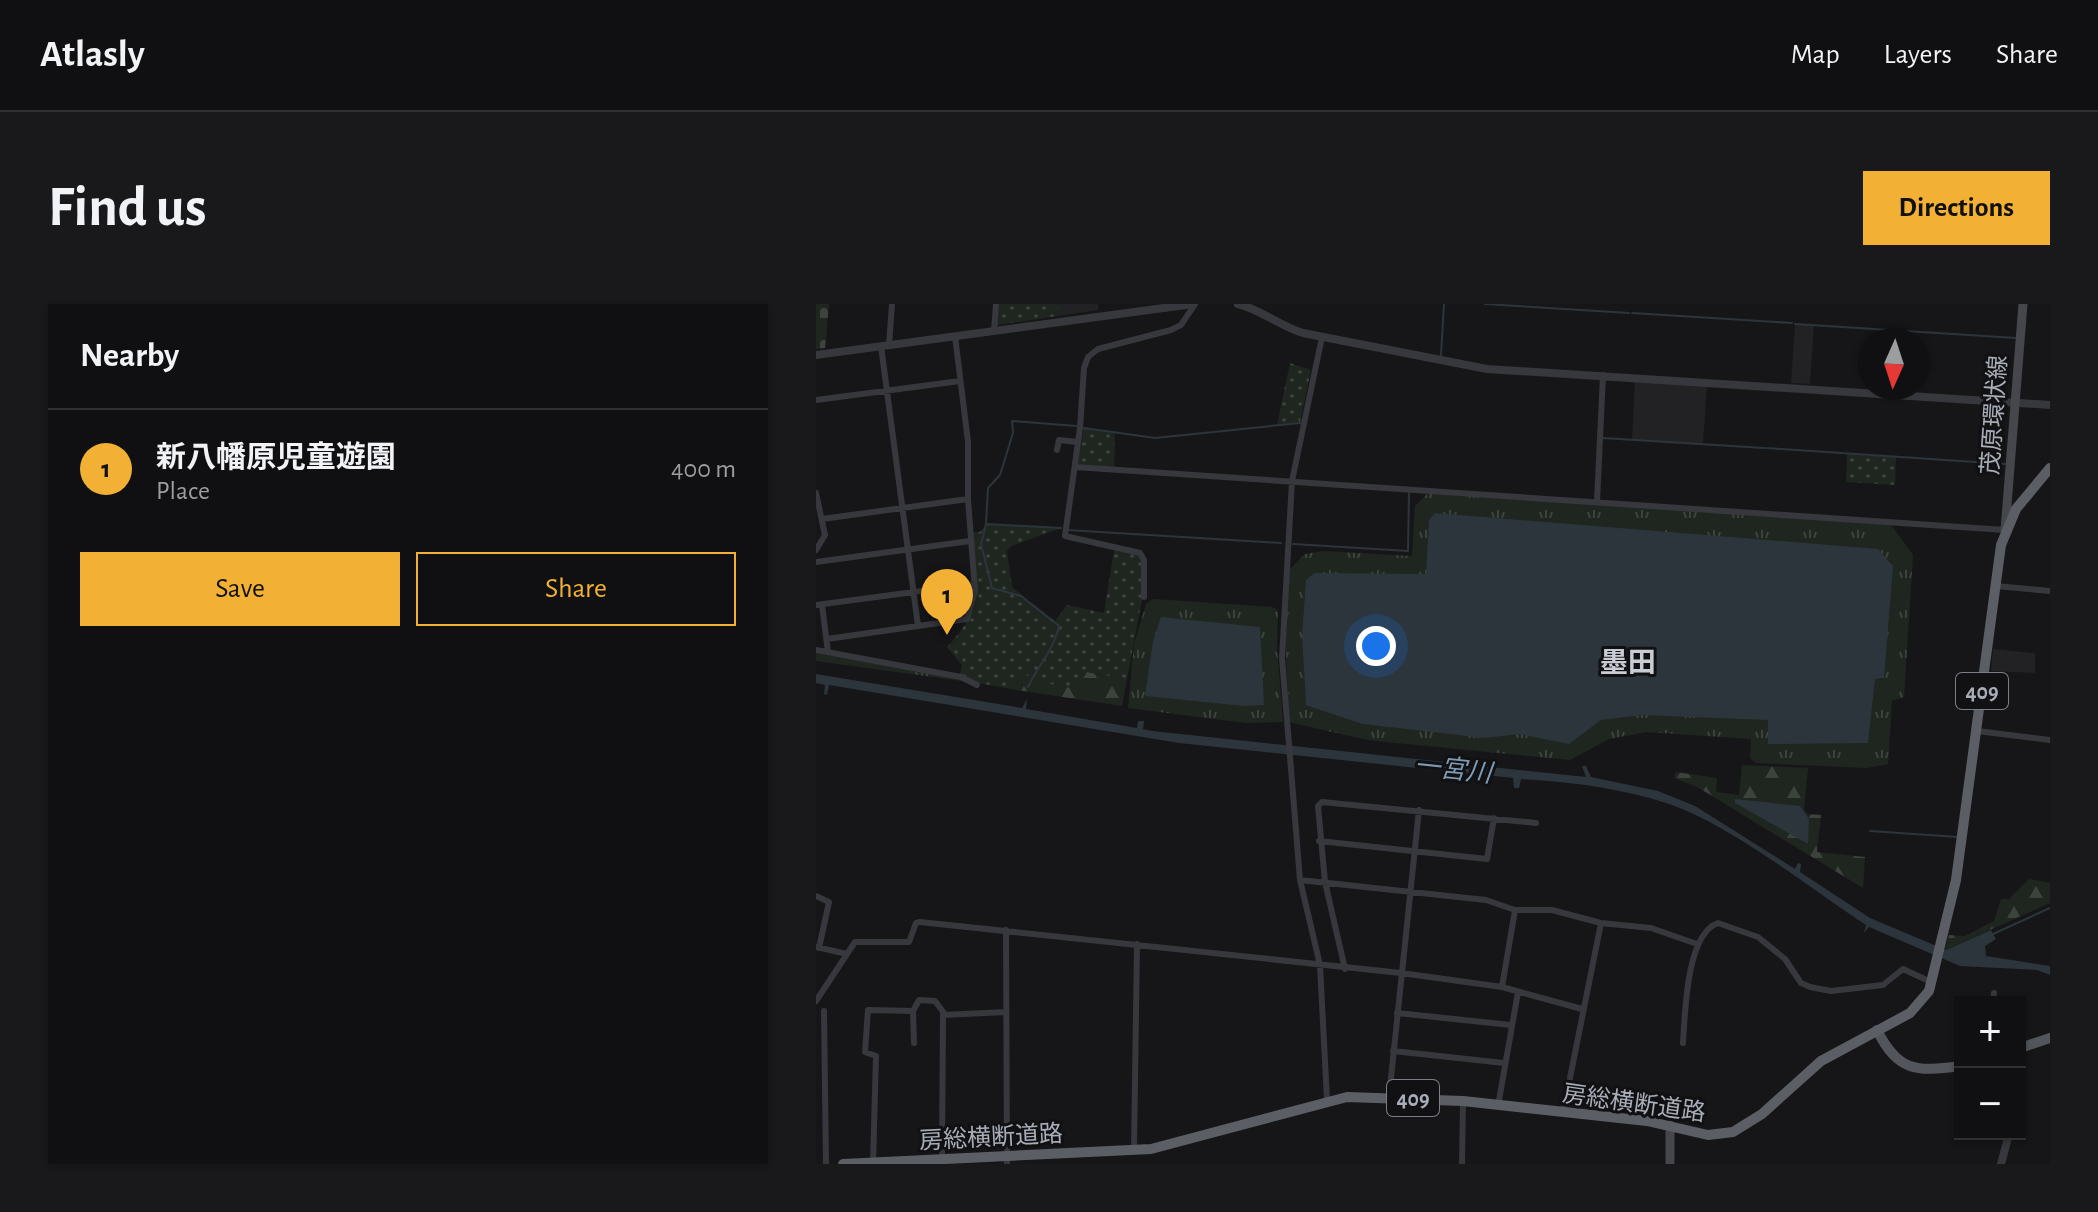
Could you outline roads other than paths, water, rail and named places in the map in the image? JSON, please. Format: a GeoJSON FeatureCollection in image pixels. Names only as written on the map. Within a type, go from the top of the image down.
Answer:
{"type":"FeatureCollection","features":[{"type":"Feature","properties":{"kind":"highway","name":"房総横断道路"},"geometry":{"type":"LineString","coordinates":[[843,1164],[942,1159],[1007,1160],[1151,1149],[1327,1100],[1389,1097],[1463,1101],[1670,1125],[1708,1135],[1733,1132],[1762,1114],[1821,1061],[1919,1005],[1931,982],[1956,880],[2005,530],[2016,509],[2050,468]]}},
{"type":"Feature","properties":{"kind":"main road","name":"茂原環状線"},"geometry":{"type":"LineString","coordinates":[[2005,530],[2023,304]]}},
{"type":"Feature","properties":{"kind":"main road"},"geometry":{"type":"LineString","coordinates":[[1877,1030],[1889,1054],[1907,1066],[1932,1069],[1954,1067]]}},
{"type":"Feature","properties":{"kind":"main road"},"geometry":{"type":"LineString","coordinates":[[2026,1046],[2050,1038]]}},
{"type":"Feature","properties":{"kind":"main road"},"geometry":{"type":"LineString","coordinates":[[1670,1125],[1670,1164]]}},
{"type":"Feature","properties":{"kind":"street"},"geometry":{"type":"LineString","coordinates":[[892,304],[885,345],[886,391],[918,626]]}},
{"type":"Feature","properties":{"kind":"street"},"geometry":{"type":"LineString","coordinates":[[994,331],[996,304]]}},
{"type":"Feature","properties":{"kind":"street"},"geometry":{"type":"LineString","coordinates":[[816,355],[1194,304]]}},
{"type":"Feature","properties":{"kind":"street"},"geometry":{"type":"LineString","coordinates":[[1144,597],[1144,560],[1140,553],[1065,536],[1084,368],[1088,357],[1111,344],[1176,328],[1194,304]]}},
{"type":"Feature","properties":{"kind":"street"},"geometry":{"type":"LineString","coordinates":[[1238,304],[1253,307],[1284,327],[1322,337],[1487,369],[2050,405]]}},
{"type":"Feature","properties":{"kind":"street"},"geometry":{"type":"LineString","coordinates":[[827,639],[967,619],[974,584],[968,499],[968,442],[955,336]]}},
{"type":"Feature","properties":{"kind":"street"},"geometry":{"type":"LineString","coordinates":[[1322,337],[1292,481],[1282,606],[1290,773],[1300,880],[1320,965],[1327,1100]]}},
{"type":"Feature","properties":{"kind":"street"},"geometry":{"type":"LineString","coordinates":[[1597,501],[1603,375]]}},
{"type":"Feature","properties":{"kind":"street"},"geometry":{"type":"LineString","coordinates":[[816,400],[960,381]]}},
{"type":"Feature","properties":{"kind":"street"},"geometry":{"type":"LineString","coordinates":[[1057,450],[1059,440],[1078,442]]}},
{"type":"Feature","properties":{"kind":"street"},"geometry":{"type":"LineString","coordinates":[[1075,467],[2005,530]]}},
{"type":"Feature","properties":{"kind":"street"},"geometry":{"type":"LineString","coordinates":[[816,493],[824,539],[816,550]]}},
{"type":"Feature","properties":{"kind":"street"},"geometry":{"type":"LineString","coordinates":[[822,519],[968,499]]}},
{"type":"Feature","properties":{"kind":"street"},"geometry":{"type":"LineString","coordinates":[[816,562],[970,541]]}},
{"type":"Feature","properties":{"kind":"street"},"geometry":{"type":"LineString","coordinates":[[828,652],[819,605],[974,584]]}},
{"type":"Feature","properties":{"kind":"street"},"geometry":{"type":"LineString","coordinates":[[1995,586],[2050,591]]}},
{"type":"Feature","properties":{"kind":"street"},"geometry":{"type":"LineString","coordinates":[[816,650],[961,677],[977,685]]}},
{"type":"Feature","properties":{"kind":"street"},"geometry":{"type":"LineString","coordinates":[[1977,731],[2050,740]]}},
{"type":"Feature","properties":{"kind":"street"},"geometry":{"type":"LineString","coordinates":[[1345,969],[1325,882],[1318,806],[1326,800],[1536,823]]}},
{"type":"Feature","properties":{"kind":"street"},"geometry":{"type":"LineString","coordinates":[[1389,1097],[1419,810]]}},
{"type":"Feature","properties":{"kind":"street"},"geometry":{"type":"LineString","coordinates":[[1319,841],[1487,859],[1494,818]]}},
{"type":"Feature","properties":{"kind":"street"},"geometry":{"type":"LineString","coordinates":[[1300,880],[1486,900],[1515,910],[1552,910],[1601,923],[1651,928],[1697,944]]}},
{"type":"Feature","properties":{"kind":"street"},"geometry":{"type":"LineString","coordinates":[[816,896],[829,902],[817,947],[847,954]]}},
{"type":"Feature","properties":{"kind":"street"},"geometry":{"type":"LineString","coordinates":[[1502,987],[1515,910]]}},
{"type":"Feature","properties":{"kind":"street"},"geometry":{"type":"LineString","coordinates":[[816,1001],[847,954],[861,940],[909,942],[916,923],[920,922],[1401,973],[1502,987],[1582,1009]]}},
{"type":"Feature","properties":{"kind":"street"},"geometry":{"type":"LineString","coordinates":[[1563,1113],[1601,923]]}},
{"type":"Feature","properties":{"kind":"street"},"geometry":{"type":"LineString","coordinates":[[1683,1043],[1685,995],[1697,944],[1712,925],[1736,927],[1758,937],[1785,959],[1801,983],[1831,991],[1883,985],[1900,969],[1931,982]]}},
{"type":"Feature","properties":{"kind":"street"},"geometry":{"type":"LineString","coordinates":[[1006,930],[1007,1160]]}},
{"type":"Feature","properties":{"kind":"street"},"geometry":{"type":"LineString","coordinates":[[1134,1150],[1137,944]]}},
{"type":"Feature","properties":{"kind":"street"},"geometry":{"type":"LineString","coordinates":[[1498,1106],[1518,992]]}},
{"type":"Feature","properties":{"kind":"street"},"geometry":{"type":"LineString","coordinates":[[914,1043],[913,1011],[919,1000],[934,1000],[944,1013],[942,1159]]}},
{"type":"Feature","properties":{"kind":"street"},"geometry":{"type":"LineString","coordinates":[[873,1163],[876,1056],[865,1052],[868,1010],[913,1011]]}},
{"type":"Feature","properties":{"kind":"street"},"geometry":{"type":"LineString","coordinates":[[824,1011],[826,1164]]}},
{"type":"Feature","properties":{"kind":"street"},"geometry":{"type":"LineString","coordinates":[[944,1013],[1006,1012]]}},
{"type":"Feature","properties":{"kind":"street"},"geometry":{"type":"LineString","coordinates":[[1397,1013],[1511,1025]]}},
{"type":"Feature","properties":{"kind":"street"},"geometry":{"type":"LineString","coordinates":[[1393,1051],[1504,1063]]}},
{"type":"Feature","properties":{"kind":"street"},"geometry":{"type":"LineString","coordinates":[[1462,1164],[1463,1101]]}},
{"type":"Feature","properties":{"kind":"street"},"geometry":{"type":"LineString","coordinates":[[2001,1164],[2007,1140]]}},
{"type":"Feature","properties":{"kind":"water"},"geometry":{"type":"Polygon","coordinates":[[[1435,513],[1878,549],[1893,566],[1884,678],[1875,679],[1868,743],[1768,744],[1768,720],[1642,715],[1601,720],[1569,744],[1519,734],[1485,738],[1363,724],[1306,705],[1302,636],[1306,580],[1314,573],[1426,574],[1429,520],[1435,513]]]}},
{"type":"Feature","properties":{"kind":"water"},"geometry":{"type":"Polygon","coordinates":[[[1161,617],[1260,627],[1264,705],[1244,706],[1145,696],[1153,641],[1161,617]]]}},
{"type":"Feature","properties":{"kind":"water","name":"一宮川"},"geometry":{"type":"Polygon","coordinates":[[[816,674],[1022,708],[1027,699],[1026,709],[1137,728],[1138,721],[1144,721],[1143,729],[1152,731],[1586,777],[1582,766],[1586,766],[1591,777],[1658,791],[1695,806],[1795,869],[1798,863],[1801,864],[1800,872],[1870,918],[1946,950],[1991,930],[1996,939],[1985,946],[1986,956],[2050,966],[2050,975],[2037,970],[1960,966],[1869,927],[1864,933],[1866,925],[1745,843],[1696,815],[1635,794],[1578,784],[1521,779],[1519,788],[1514,788],[1513,778],[1179,743],[829,685],[827,695],[824,694],[825,685],[816,683],[816,674]]]}},
{"type":"Feature","properties":{"kind":"water"},"geometry":{"type":"Polygon","coordinates":[[[1735,799],[1800,806],[1809,819],[1808,844],[1735,803],[1735,799]]]}},
{"type":"Feature","properties":{"kind":"waterway"},"geometry":{"type":"LineString","coordinates":[[1441,355],[1444,304]]}},
{"type":"Feature","properties":{"kind":"waterway"},"geometry":{"type":"LineString","coordinates":[[1485,304],[1629,313]]}},
{"type":"Feature","properties":{"kind":"waterway"},"geometry":{"type":"LineString","coordinates":[[1632,313],[1792,323]]}},
{"type":"Feature","properties":{"kind":"waterway"},"geometry":{"type":"LineString","coordinates":[[1795,324],[2016,338]]}},
{"type":"Feature","properties":{"kind":"waterway"},"geometry":{"type":"LineString","coordinates":[[1028,687],[1050,650],[1059,626],[1021,596],[992,588],[981,544],[986,524],[988,488],[1000,475],[1013,433],[1012,421],[1076,426]]}},
{"type":"Feature","properties":{"kind":"waterway"},"geometry":{"type":"LineString","coordinates":[[1084,428],[1155,438],[1300,423]]}},
{"type":"Feature","properties":{"kind":"waterway"},"geometry":{"type":"LineString","coordinates":[[1603,438],[1764,448]]}},
{"type":"Feature","properties":{"kind":"waterway"},"geometry":{"type":"LineString","coordinates":[[1766,448],[2005,464]]}},
{"type":"Feature","properties":{"kind":"waterway"},"geometry":{"type":"LineString","coordinates":[[1293,544],[1408,551],[1409,492]]}},
{"type":"Feature","properties":{"kind":"waterway"},"geometry":{"type":"LineString","coordinates":[[986,524],[1061,528]]}},
{"type":"Feature","properties":{"kind":"waterway"},"geometry":{"type":"LineString","coordinates":[[1067,530],[1281,543]]}},
{"type":"Feature","properties":{"kind":"waterway"},"geometry":{"type":"LineString","coordinates":[[1870,831],[1958,837]]}},
{"type":"Feature","properties":{"kind":"waterway"},"geometry":{"type":"LineString","coordinates":[[1993,934],[2050,908]]}},
{"type":"Feature","properties":{"kind":"place","name":"新八幡原児童遊園"},"geometry":{"type":"Point","coordinates":[947,635]}},
{"type":"Feature","properties":{"kind":"district","name":"墨田"},"geometry":{"type":"Point","coordinates":[1628,662]}}]}
